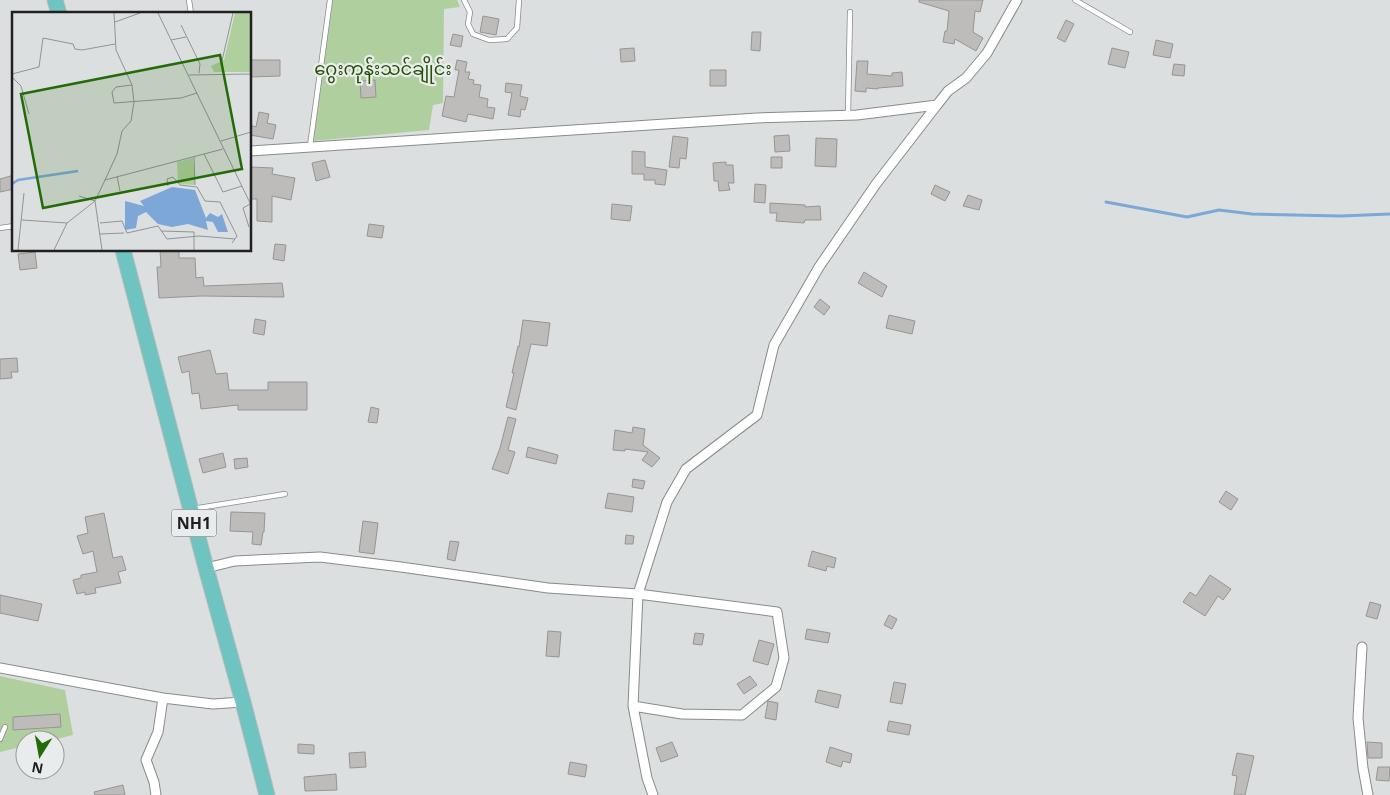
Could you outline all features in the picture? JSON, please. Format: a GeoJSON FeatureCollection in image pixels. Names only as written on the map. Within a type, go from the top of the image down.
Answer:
{"type":"FeatureCollection","features":[{"type":"Feature","properties":{"kind":"highway","name":"NH1"},"geometry":{"type":"LineString","coordinates":[[123,251],[266,795]]}},
{"type":"Feature","properties":{"kind":"street"},"geometry":{"type":"LineString","coordinates":[[653,795],[647,778],[633,706],[638,594],[667,502],[686,469],[757,415],[774,345],[819,267],[876,184],[937,105],[948,91],[966,78],[987,52],[1017,0]]}},
{"type":"Feature","properties":{"kind":"street"},"geometry":{"type":"LineString","coordinates":[[251,151],[757,118],[848,115],[937,105]]}},
{"type":"Feature","properties":{"kind":"street"},"geometry":{"type":"LineString","coordinates":[[206,568],[234,561],[320,557],[548,588],[638,594],[777,612],[784,658],[776,687],[742,715],[682,714],[633,706]]}},
{"type":"Feature","properties":{"kind":"street"},"geometry":{"type":"LineString","coordinates":[[1362,647],[1358,718],[1368,795]]}},
{"type":"Feature","properties":{"kind":"street"},"geometry":{"type":"LineString","coordinates":[[0,668],[163,698],[213,704],[243,702]]}},
{"type":"Feature","properties":{"kind":"street"},"geometry":{"type":"LineString","coordinates":[[156,795],[154,782],[146,760],[158,732],[163,698]]}},
{"type":"Feature","properties":{"kind":"lane"},"geometry":{"type":"LineString","coordinates":[[310,146],[330,0]]}},
{"type":"Feature","properties":{"kind":"lane"},"geometry":{"type":"LineString","coordinates":[[464,0],[470,12],[468,24],[473,34],[489,40],[507,39],[517,28],[519,0]]}},
{"type":"Feature","properties":{"kind":"lane"},"geometry":{"type":"LineString","coordinates":[[1075,0],[1130,32]]}},
{"type":"Feature","properties":{"kind":"lane"},"geometry":{"type":"LineString","coordinates":[[848,115],[850,12]]}},
{"type":"Feature","properties":{"kind":"lane"},"geometry":{"type":"LineString","coordinates":[[191,509],[284,494]]}},
{"type":"Feature","properties":{"kind":"lane"},"geometry":{"type":"LineString","coordinates":[[0,739],[5,727]]}},
{"type":"Feature","properties":{"kind":"green space","name":"ဂွေးကုန်းသင်ချိုင်း"},"geometry":{"type":"Polygon","coordinates":[[[333,0],[457,0],[460,7],[444,9],[443,103],[433,105],[429,130],[313,141],[333,0]]]}},
{"type":"Feature","properties":{"kind":"green space"},"geometry":{"type":"Polygon","coordinates":[[[0,676],[65,690],[73,735],[65,737],[65,730],[15,730],[15,748],[0,752],[0,676]]]}},
{"type":"Feature","properties":{"kind":"building"},"geometry":{"type":"Polygon","coordinates":[[[919,0],[983,0],[980,12],[975,11],[973,32],[983,38],[976,51],[955,39],[954,44],[943,42],[945,31],[947,31],[949,11],[919,2],[919,0]]]}},
{"type":"Feature","properties":{"kind":"building"},"geometry":{"type":"Polygon","coordinates":[[[483,16],[499,19],[496,35],[480,32],[483,16]]]}},
{"type":"Feature","properties":{"kind":"building"},"geometry":{"type":"Polygon","coordinates":[[[1066,20],[1074,24],[1065,42],[1057,38],[1066,20]]]}},
{"type":"Feature","properties":{"kind":"building"},"geometry":{"type":"Polygon","coordinates":[[[752,32],[761,32],[760,51],[751,50],[752,32]]]}},
{"type":"Feature","properties":{"kind":"building"},"geometry":{"type":"Polygon","coordinates":[[[453,34],[463,36],[461,47],[450,45],[453,34]]]}},
{"type":"Feature","properties":{"kind":"building"},"geometry":{"type":"Polygon","coordinates":[[[1156,40],[1173,44],[1170,58],[1153,55],[1156,40]]]}},
{"type":"Feature","properties":{"kind":"building"},"geometry":{"type":"Polygon","coordinates":[[[634,48],[635,61],[621,62],[620,49],[634,48]]]}},
{"type":"Feature","properties":{"kind":"building"},"geometry":{"type":"Polygon","coordinates":[[[1112,48],[1129,52],[1125,68],[1108,64],[1112,48]]]}},
{"type":"Feature","properties":{"kind":"building"},"geometry":{"type":"Polygon","coordinates":[[[251,60],[280,60],[280,76],[251,77],[251,60]]]}},
{"type":"Feature","properties":{"kind":"building"},"geometry":{"type":"Polygon","coordinates":[[[457,60],[467,62],[465,72],[470,72],[468,79],[474,80],[473,84],[481,85],[479,97],[488,99],[487,107],[495,108],[493,119],[468,114],[466,122],[442,116],[446,96],[454,97],[459,70],[455,70],[457,60]]]}},
{"type":"Feature","properties":{"kind":"building"},"geometry":{"type":"Polygon","coordinates":[[[857,61],[868,61],[867,74],[892,76],[892,73],[902,72],[903,86],[878,89],[866,88],[866,92],[855,91],[857,61]]]}},
{"type":"Feature","properties":{"kind":"building"},"geometry":{"type":"Polygon","coordinates":[[[1174,64],[1185,65],[1184,76],[1172,75],[1174,64]]]}},
{"type":"Feature","properties":{"kind":"building"},"geometry":{"type":"Polygon","coordinates":[[[710,70],[726,70],[726,86],[710,86],[710,70]]]}},
{"type":"Feature","properties":{"kind":"building"},"geometry":{"type":"Polygon","coordinates":[[[375,80],[376,97],[361,98],[360,81],[375,80]]]}},
{"type":"Feature","properties":{"kind":"building"},"geometry":{"type":"Polygon","coordinates":[[[506,83],[522,85],[520,96],[528,98],[525,110],[521,109],[520,117],[508,115],[512,93],[505,92],[506,83]]]}},
{"type":"Feature","properties":{"kind":"building"},"geometry":{"type":"Polygon","coordinates":[[[259,112],[269,114],[267,123],[276,125],[273,139],[251,135],[251,125],[256,127],[259,112]]]}},
{"type":"Feature","properties":{"kind":"building"},"geometry":{"type":"Polygon","coordinates":[[[789,135],[790,151],[775,152],[774,136],[789,135]]]}},
{"type":"Feature","properties":{"kind":"building"},"geometry":{"type":"Polygon","coordinates":[[[673,136],[688,138],[686,159],[680,158],[679,168],[669,167],[673,136]]]}},
{"type":"Feature","properties":{"kind":"building"},"geometry":{"type":"Polygon","coordinates":[[[816,138],[837,139],[836,167],[815,166],[816,138]]]}},
{"type":"Feature","properties":{"kind":"building"},"geometry":{"type":"Polygon","coordinates":[[[632,151],[645,152],[645,167],[667,170],[665,185],[655,184],[655,180],[644,180],[644,174],[632,174],[632,151]]]}},
{"type":"Feature","properties":{"kind":"building"},"geometry":{"type":"Polygon","coordinates":[[[771,157],[782,157],[782,168],[771,168],[771,157]]]}},
{"type":"Feature","properties":{"kind":"building"},"geometry":{"type":"Polygon","coordinates":[[[325,160],[330,177],[316,181],[312,163],[325,160]]]}},
{"type":"Feature","properties":{"kind":"building"},"geometry":{"type":"Polygon","coordinates":[[[726,162],[726,165],[733,165],[734,183],[728,183],[730,190],[719,191],[718,181],[714,181],[713,163],[726,162]]]}},
{"type":"Feature","properties":{"kind":"building"},"geometry":{"type":"Polygon","coordinates":[[[251,167],[273,168],[272,174],[295,178],[291,200],[272,196],[272,222],[257,221],[257,199],[251,199],[251,167]]]}},
{"type":"Feature","properties":{"kind":"building"},"geometry":{"type":"Polygon","coordinates":[[[12,176],[12,189],[0,192],[0,179],[12,176]]]}},
{"type":"Feature","properties":{"kind":"building"},"geometry":{"type":"Polygon","coordinates":[[[755,184],[766,185],[765,203],[754,202],[755,184]]]}},
{"type":"Feature","properties":{"kind":"building"},"geometry":{"type":"Polygon","coordinates":[[[935,185],[950,192],[945,201],[931,194],[935,185]]]}},
{"type":"Feature","properties":{"kind":"building"},"geometry":{"type":"Polygon","coordinates":[[[968,195],[982,200],[979,210],[963,206],[968,195]]]}},
{"type":"Feature","properties":{"kind":"building"},"geometry":{"type":"Polygon","coordinates":[[[770,203],[805,205],[805,207],[820,206],[821,220],[805,220],[804,223],[776,221],[777,213],[770,213],[770,203]]]}},
{"type":"Feature","properties":{"kind":"building"},"geometry":{"type":"Polygon","coordinates":[[[612,204],[632,206],[630,221],[611,219],[612,204]]]}},
{"type":"Feature","properties":{"kind":"building"},"geometry":{"type":"Polygon","coordinates":[[[369,224],[384,226],[382,238],[367,236],[369,224]]]}},
{"type":"Feature","properties":{"kind":"building"},"geometry":{"type":"Polygon","coordinates":[[[275,244],[286,245],[284,261],[273,259],[275,244]]]}},
{"type":"Feature","properties":{"kind":"building"},"geometry":{"type":"Polygon","coordinates":[[[160,251],[179,251],[179,258],[195,258],[196,278],[203,277],[204,286],[282,283],[284,297],[201,296],[159,298],[157,267],[161,267],[160,251]]]}},
{"type":"Feature","properties":{"kind":"building"},"geometry":{"type":"Polygon","coordinates":[[[35,252],[37,268],[20,270],[18,254],[35,252]]]}},
{"type":"Feature","properties":{"kind":"building"},"geometry":{"type":"Polygon","coordinates":[[[864,272],[887,286],[882,297],[858,283],[864,272]]]}},
{"type":"Feature","properties":{"kind":"building"},"geometry":{"type":"Polygon","coordinates":[[[820,299],[830,307],[824,315],[814,307],[820,299]]]}},
{"type":"Feature","properties":{"kind":"building"},"geometry":{"type":"Polygon","coordinates":[[[889,315],[915,321],[912,334],[886,328],[889,315]]]}},
{"type":"Feature","properties":{"kind":"building"},"geometry":{"type":"Polygon","coordinates":[[[255,319],[266,321],[264,335],[253,333],[255,319]]]}},
{"type":"Feature","properties":{"kind":"building"},"geometry":{"type":"Polygon","coordinates":[[[523,320],[550,323],[547,346],[531,344],[516,410],[506,407],[523,320]]]}},
{"type":"Feature","properties":{"kind":"building"},"geometry":{"type":"Polygon","coordinates":[[[210,350],[216,374],[227,373],[229,390],[268,390],[268,382],[307,382],[307,410],[238,410],[238,405],[201,409],[199,393],[192,394],[189,371],[182,373],[178,357],[210,350]]]}},
{"type":"Feature","properties":{"kind":"building"},"geometry":{"type":"Polygon","coordinates":[[[17,358],[18,372],[11,372],[12,378],[0,379],[0,359],[17,358]]]}},
{"type":"Feature","properties":{"kind":"building"},"geometry":{"type":"Polygon","coordinates":[[[371,407],[379,409],[377,423],[368,422],[371,407]]]}},
{"type":"Feature","properties":{"kind":"building"},"geometry":{"type":"Polygon","coordinates":[[[508,417],[516,419],[508,450],[515,452],[508,474],[492,469],[508,417]]]}},
{"type":"Feature","properties":{"kind":"building"},"geometry":{"type":"Polygon","coordinates":[[[633,427],[645,429],[643,445],[660,458],[652,467],[642,460],[648,452],[625,449],[625,451],[613,450],[615,430],[632,433],[633,427]]]}},
{"type":"Feature","properties":{"kind":"building"},"geometry":{"type":"Polygon","coordinates":[[[528,447],[558,455],[556,464],[526,457],[528,447]]]}},
{"type":"Feature","properties":{"kind":"building"},"geometry":{"type":"Polygon","coordinates":[[[223,453],[226,467],[203,473],[199,459],[223,453]]]}},
{"type":"Feature","properties":{"kind":"building"},"geometry":{"type":"Polygon","coordinates":[[[247,458],[248,467],[235,469],[234,459],[247,458]]]}},
{"type":"Feature","properties":{"kind":"building"},"geometry":{"type":"Polygon","coordinates":[[[633,479],[645,481],[643,489],[632,487],[633,479]]]}},
{"type":"Feature","properties":{"kind":"building"},"geometry":{"type":"Polygon","coordinates":[[[1226,491],[1238,499],[1231,510],[1219,502],[1226,491]]]}},
{"type":"Feature","properties":{"kind":"building"},"geometry":{"type":"Polygon","coordinates":[[[608,493],[634,497],[632,512],[605,508],[608,493]]]}},
{"type":"Feature","properties":{"kind":"building"},"geometry":{"type":"Polygon","coordinates":[[[231,512],[265,513],[261,545],[252,544],[253,532],[230,531],[231,512]]]}},
{"type":"Feature","properties":{"kind":"building"},"geometry":{"type":"Polygon","coordinates":[[[104,513],[113,558],[122,556],[126,570],[118,572],[121,583],[95,588],[96,593],[85,595],[85,592],[77,594],[73,580],[81,578],[81,575],[97,572],[93,551],[83,554],[77,536],[88,533],[85,517],[104,513]]]}},
{"type":"Feature","properties":{"kind":"building"},"geometry":{"type":"Polygon","coordinates":[[[363,521],[378,523],[374,554],[359,552],[363,521]]]}},
{"type":"Feature","properties":{"kind":"building"},"geometry":{"type":"Polygon","coordinates":[[[626,535],[634,536],[633,544],[625,544],[626,535]]]}},
{"type":"Feature","properties":{"kind":"building"},"geometry":{"type":"Polygon","coordinates":[[[450,541],[459,542],[455,561],[447,559],[450,541]]]}},
{"type":"Feature","properties":{"kind":"building"},"geometry":{"type":"Polygon","coordinates":[[[812,551],[836,558],[834,568],[827,566],[826,571],[808,566],[812,551]]]}},
{"type":"Feature","properties":{"kind":"building"},"geometry":{"type":"Polygon","coordinates":[[[1210,575],[1231,589],[1223,600],[1218,596],[1205,616],[1183,602],[1190,592],[1196,596],[1210,575]]]}},
{"type":"Feature","properties":{"kind":"building"},"geometry":{"type":"Polygon","coordinates":[[[0,595],[42,604],[38,621],[0,613],[0,595]]]}},
{"type":"Feature","properties":{"kind":"building"},"geometry":{"type":"Polygon","coordinates":[[[1370,602],[1381,605],[1377,619],[1366,616],[1370,602]]]}},
{"type":"Feature","properties":{"kind":"building"},"geometry":{"type":"Polygon","coordinates":[[[889,615],[897,619],[892,629],[884,625],[889,615]]]}},
{"type":"Feature","properties":{"kind":"building"},"geometry":{"type":"Polygon","coordinates":[[[807,629],[830,633],[828,643],[805,639],[807,629]]]}},
{"type":"Feature","properties":{"kind":"building"},"geometry":{"type":"Polygon","coordinates":[[[548,631],[561,632],[559,657],[546,656],[548,631]]]}},
{"type":"Feature","properties":{"kind":"building"},"geometry":{"type":"Polygon","coordinates":[[[695,633],[704,634],[702,645],[693,644],[695,633]]]}},
{"type":"Feature","properties":{"kind":"building"},"geometry":{"type":"Polygon","coordinates":[[[759,640],[774,644],[768,665],[753,661],[759,640]]]}},
{"type":"Feature","properties":{"kind":"building"},"geometry":{"type":"Polygon","coordinates":[[[750,676],[757,685],[744,694],[737,684],[750,676]]]}},
{"type":"Feature","properties":{"kind":"building"},"geometry":{"type":"Polygon","coordinates":[[[894,682],[906,684],[902,704],[890,702],[894,682]]]}},
{"type":"Feature","properties":{"kind":"building"},"geometry":{"type":"Polygon","coordinates":[[[818,690],[841,695],[838,708],[815,702],[818,690]]]}},
{"type":"Feature","properties":{"kind":"building"},"geometry":{"type":"Polygon","coordinates":[[[768,701],[778,703],[776,720],[765,718],[768,701]]]}},
{"type":"Feature","properties":{"kind":"building"},"geometry":{"type":"Polygon","coordinates":[[[60,714],[61,727],[13,730],[13,717],[60,714]]]}},
{"type":"Feature","properties":{"kind":"building"},"geometry":{"type":"Polygon","coordinates":[[[889,721],[911,725],[909,735],[887,731],[889,721]]]}},
{"type":"Feature","properties":{"kind":"building"},"geometry":{"type":"Polygon","coordinates":[[[672,742],[678,756],[661,762],[656,748],[672,742]]]}},
{"type":"Feature","properties":{"kind":"building"},"geometry":{"type":"Polygon","coordinates":[[[1367,742],[1382,743],[1382,758],[1368,758],[1367,742]]]}},
{"type":"Feature","properties":{"kind":"building"},"geometry":{"type":"Polygon","coordinates":[[[298,744],[314,745],[314,754],[298,753],[298,744]]]}},
{"type":"Feature","properties":{"kind":"building"},"geometry":{"type":"Polygon","coordinates":[[[830,747],[852,754],[850,763],[843,761],[841,767],[826,762],[830,747]]]}},
{"type":"Feature","properties":{"kind":"building"},"geometry":{"type":"Polygon","coordinates":[[[365,752],[366,767],[350,768],[349,753],[365,752]]]}},
{"type":"Feature","properties":{"kind":"building"},"geometry":{"type":"Polygon","coordinates":[[[1237,753],[1254,756],[1245,795],[1234,795],[1237,776],[1232,775],[1237,753]]]}},
{"type":"Feature","properties":{"kind":"building"},"geometry":{"type":"Polygon","coordinates":[[[570,762],[587,765],[585,777],[568,774],[570,762]]]}},
{"type":"Feature","properties":{"kind":"building"},"geometry":{"type":"Polygon","coordinates":[[[1378,767],[1390,767],[1389,781],[1376,780],[1378,767]]]}},
{"type":"Feature","properties":{"kind":"building"},"geometry":{"type":"Polygon","coordinates":[[[336,774],[337,790],[305,791],[304,777],[336,774]]]}},
{"type":"Feature","properties":{"kind":"building"},"geometry":{"type":"Polygon","coordinates":[[[123,785],[125,795],[95,795],[94,792],[123,785]]]}},
{"type":"Feature","properties":{"kind":"waterway"},"geometry":{"type":"LineString","coordinates":[[1106,202],[1187,217],[1219,210],[1252,214],[1341,216],[1390,214]]}}]}
